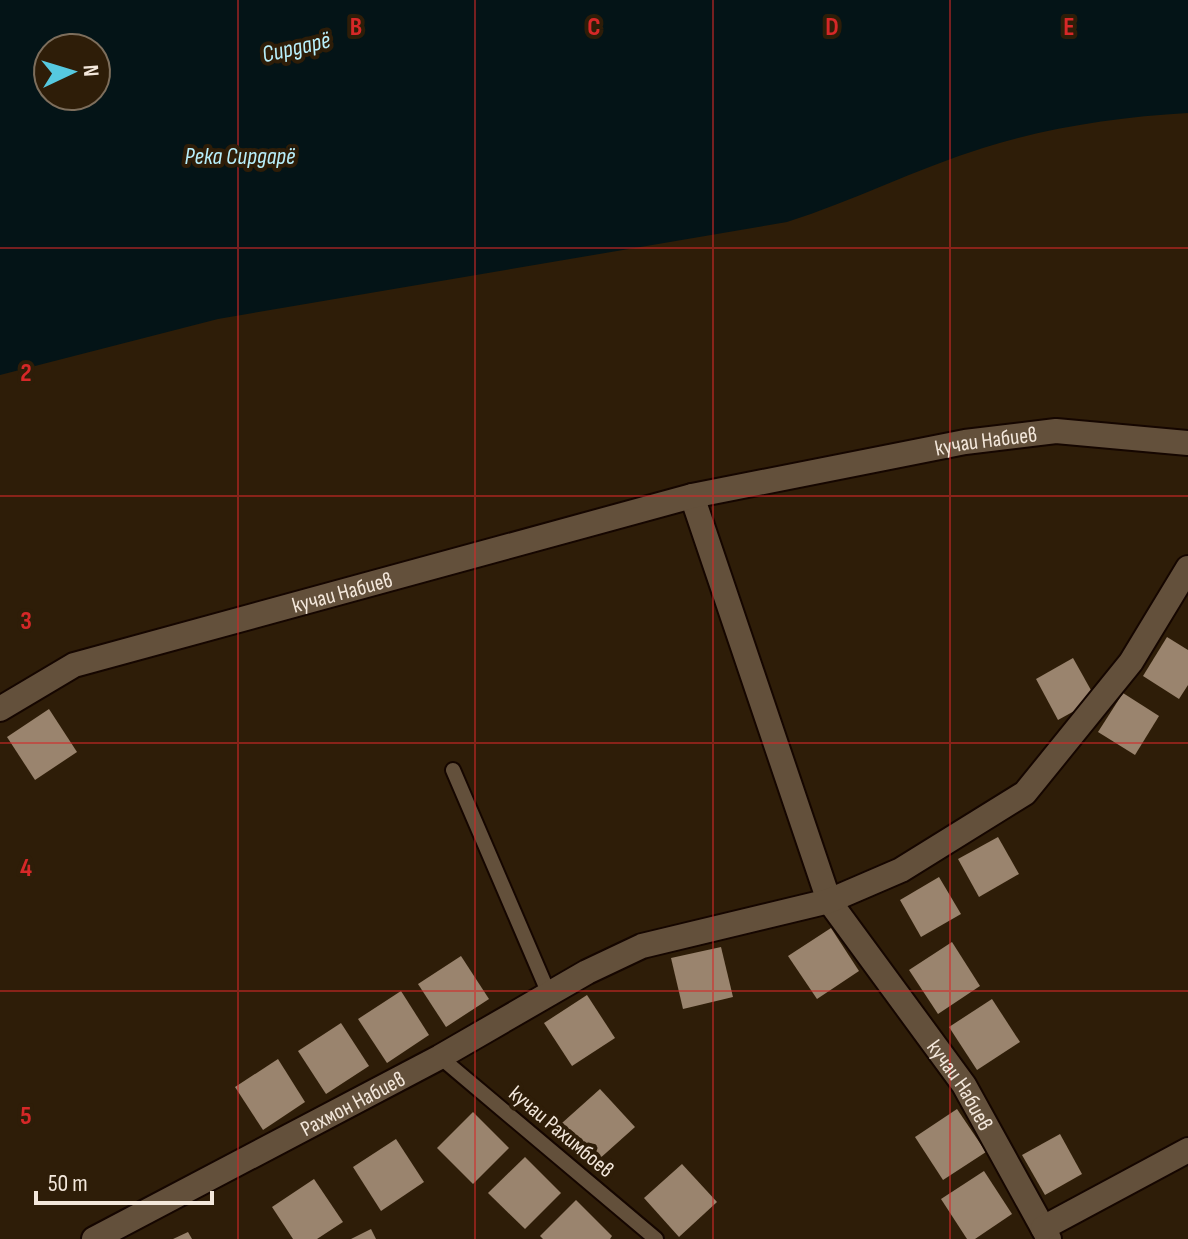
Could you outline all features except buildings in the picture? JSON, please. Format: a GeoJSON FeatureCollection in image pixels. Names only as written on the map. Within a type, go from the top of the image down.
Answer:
{"type":"FeatureCollection","features":[{"type":"Feature","properties":{"kind":"street","name":"кучаи Набиев"},"geometry":{"type":"LineString","coordinates":[[0,709],[74,665],[692,496],[965,442],[1056,431],[1188,443]]}},
{"type":"Feature","properties":{"kind":"street","name":"кучаи Набиев"},"geometry":{"type":"LineString","coordinates":[[692,496],[829,901],[964,1085],[1046,1233]]}},
{"type":"Feature","properties":{"kind":"street"},"geometry":{"type":"LineString","coordinates":[[440,1057],[549,994],[642,946],[829,901],[901,870],[1025,793],[1131,662],[1188,568]]}},
{"type":"Feature","properties":{"kind":"street","name":"Рахмон Набиев"},"geometry":{"type":"LineString","coordinates":[[94,1239],[440,1057]]}},
{"type":"Feature","properties":{"kind":"street"},"geometry":{"type":"LineString","coordinates":[[1046,1233],[1188,1150]]}},
{"type":"Feature","properties":{"kind":"lane"},"geometry":{"type":"LineString","coordinates":[[453,770],[549,994]]}},
{"type":"Feature","properties":{"kind":"lane","name":"кучаи Рахимбоев"},"geometry":{"type":"LineString","coordinates":[[440,1057],[656,1239]]}},
{"type":"Feature","properties":{"kind":"water","name":"Река Сирдарё"},"geometry":{"type":"Polygon","coordinates":[[[0,0],[1188,0],[1188,113],[1084,124],[1033,134],[958,156],[787,222],[218,319],[0,375],[0,0]]]}},
{"type":"Feature","properties":{"kind":"water label","name":"Сирдарё"},"geometry":{"type":"Point","coordinates":[296,47]}}]}
